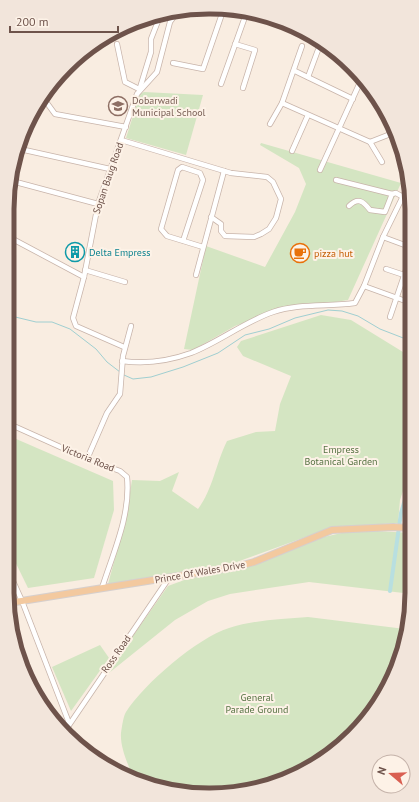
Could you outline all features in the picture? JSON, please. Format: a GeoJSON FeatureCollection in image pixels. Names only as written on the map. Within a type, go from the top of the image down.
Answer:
{"type":"FeatureCollection","features":[{"type":"Feature","properties":{"kind":"main road","name":"Prince Of Wales Drive"},"geometry":{"type":"LineString","coordinates":[[14,602],[169,578],[254,562],[332,530],[393,526],[405,528]]}},
{"type":"Feature","properties":{"kind":"street"},"geometry":{"type":"LineString","coordinates":[[173,63],[203,69],[222,14]]}},
{"type":"Feature","properties":{"kind":"street"},"geometry":{"type":"LineString","coordinates":[[221,84],[245,17]]}},
{"type":"Feature","properties":{"kind":"street","name":"Sopan Baug Road"},"geometry":{"type":"LineString","coordinates":[[124,347],[75,324],[73,318],[84,277],[98,204],[139,90],[157,72],[170,22],[173,18]]}},
{"type":"Feature","properties":{"kind":"street"},"geometry":{"type":"LineString","coordinates":[[116,44],[126,82],[139,90],[150,52],[151,39],[158,21]]}},
{"type":"Feature","properties":{"kind":"street"},"geometry":{"type":"LineString","coordinates":[[235,44],[255,50],[243,88]]}},
{"type":"Feature","properties":{"kind":"street"},"geometry":{"type":"LineString","coordinates":[[270,124],[282,103],[295,71],[302,46]]}},
{"type":"Feature","properties":{"kind":"street"},"geometry":{"type":"LineString","coordinates":[[308,77],[318,50]]}},
{"type":"Feature","properties":{"kind":"street"},"geometry":{"type":"LineString","coordinates":[[295,71],[353,98]]}},
{"type":"Feature","properties":{"kind":"street"},"geometry":{"type":"LineString","coordinates":[[320,170],[359,84]]}},
{"type":"Feature","properties":{"kind":"street"},"geometry":{"type":"LineString","coordinates":[[47,102],[55,114],[126,127]]}},
{"type":"Feature","properties":{"kind":"street"},"geometry":{"type":"LineString","coordinates":[[282,103],[370,142],[382,162]]}},
{"type":"Feature","properties":{"kind":"street"},"geometry":{"type":"LineString","coordinates":[[292,151],[308,115]]}},
{"type":"Feature","properties":{"kind":"street"},"geometry":{"type":"LineString","coordinates":[[370,142],[389,134]]}},
{"type":"Feature","properties":{"kind":"street"},"geometry":{"type":"LineString","coordinates":[[122,140],[224,171],[267,177],[273,182],[281,199],[276,218],[269,229],[261,234],[244,237],[225,236],[221,231],[221,224],[211,217]]}},
{"type":"Feature","properties":{"kind":"street"},"geometry":{"type":"LineString","coordinates":[[23,150],[110,170]]}},
{"type":"Feature","properties":{"kind":"street"},"geometry":{"type":"LineString","coordinates":[[369,150],[376,153]]}},
{"type":"Feature","properties":{"kind":"street"},"geometry":{"type":"LineString","coordinates":[[191,169],[193,162]]}},
{"type":"Feature","properties":{"kind":"street"},"geometry":{"type":"LineString","coordinates":[[183,241],[203,180],[200,173],[182,167],[178,170],[161,226],[162,233],[166,236],[203,247]]}},
{"type":"Feature","properties":{"kind":"street"},"geometry":{"type":"LineString","coordinates":[[196,275],[224,171]]}},
{"type":"Feature","properties":{"kind":"street"},"geometry":{"type":"LineString","coordinates":[[336,180],[392,194],[396,193],[403,197]]}},
{"type":"Feature","properties":{"kind":"street"},"geometry":{"type":"LineString","coordinates":[[16,181],[98,204]]}},
{"type":"Feature","properties":{"kind":"street"},"geometry":{"type":"LineString","coordinates":[[349,206],[354,201],[358,200],[364,202],[370,210],[385,212],[392,194]]}},
{"type":"Feature","properties":{"kind":"street"},"geometry":{"type":"LineString","coordinates":[[122,364],[150,363],[192,352],[243,325],[275,312],[311,306],[355,303],[364,286],[383,237],[405,194]]}},
{"type":"Feature","properties":{"kind":"street"},"geometry":{"type":"LineString","coordinates":[[383,237],[405,245]]}},
{"type":"Feature","properties":{"kind":"street"},"geometry":{"type":"LineString","coordinates":[[14,240],[84,277]]}},
{"type":"Feature","properties":{"kind":"street"},"geometry":{"type":"LineString","coordinates":[[386,269],[404,275]]}},
{"type":"Feature","properties":{"kind":"street"},"geometry":{"type":"LineString","coordinates":[[85,270],[125,282]]}},
{"type":"Feature","properties":{"kind":"street"},"geometry":{"type":"LineString","coordinates":[[390,317],[405,272]]}},
{"type":"Feature","properties":{"kind":"street"},"geometry":{"type":"LineString","coordinates":[[364,286],[405,301]]}},
{"type":"Feature","properties":{"kind":"street"},"geometry":{"type":"LineString","coordinates":[[87,459],[107,413],[118,400],[122,384],[124,347],[131,326]]}},
{"type":"Feature","properties":{"kind":"street","name":"Victoria Road"},"geometry":{"type":"LineString","coordinates":[[14,426],[87,459],[120,471],[127,477],[127,502],[125,518],[102,588]]}},
{"type":"Feature","properties":{"kind":"street","name":"Ross Road"},"geometry":{"type":"LineString","coordinates":[[67,726],[169,578]]}},
{"type":"Feature","properties":{"kind":"street"},"geometry":{"type":"LineString","coordinates":[[14,583],[69,723]]}},
{"type":"Feature","properties":{"kind":"green space"},"geometry":{"type":"Polygon","coordinates":[[[144,92],[203,95],[186,155],[126,138],[140,94],[144,92]]]}},
{"type":"Feature","properties":{"kind":"green space"},"geometry":{"type":"Polygon","coordinates":[[[261,143],[401,183],[348,300],[273,312],[235,326],[193,350],[184,349],[206,246],[265,267],[295,212],[306,184],[299,168],[260,145],[261,143]]]}},
{"type":"Feature","properties":{"kind":"green space","name":"Empress Botanical Garden"},"geometry":{"type":"Polygon","coordinates":[[[321,315],[351,320],[405,353],[405,485],[400,500],[398,523],[333,527],[234,563],[108,584],[126,518],[132,480],[160,481],[179,472],[172,491],[198,509],[211,484],[227,441],[256,432],[275,431],[280,404],[291,376],[243,356],[237,347],[241,341],[321,315]]]}},
{"type":"Feature","properties":{"kind":"green space"},"geometry":{"type":"Polygon","coordinates":[[[14,438],[113,481],[114,510],[94,578],[28,588],[14,559],[14,438]]]}},
{"type":"Feature","properties":{"kind":"green space"},"geometry":{"type":"Polygon","coordinates":[[[377,531],[405,533],[405,593],[309,582],[230,594],[208,601],[175,620],[104,677],[168,586],[187,579],[227,571],[324,537],[346,532],[377,531]]]}},
{"type":"Feature","properties":{"kind":"green space","name":"General Parade Ground"},"geometry":{"type":"Polygon","coordinates":[[[308,617],[401,629],[395,655],[385,679],[365,712],[348,731],[329,748],[296,768],[272,778],[248,784],[222,788],[197,788],[147,778],[131,771],[121,739],[123,719],[126,712],[145,688],[172,663],[202,641],[216,633],[239,625],[278,619],[308,617]]]}},
{"type":"Feature","properties":{"kind":"green space"},"geometry":{"type":"Polygon","coordinates":[[[100,645],[109,658],[71,711],[52,667],[100,645]]]}},
{"type":"Feature","properties":{"kind":"waterway"},"geometry":{"type":"LineString","coordinates":[[124,375],[133,379],[151,377],[183,367],[218,353],[245,335],[269,329],[295,318],[328,310],[342,311],[358,316],[380,329],[405,339]]}},
{"type":"Feature","properties":{"kind":"waterway"},"geometry":{"type":"LineString","coordinates":[[14,317],[36,322],[52,322],[70,329],[96,349],[107,362],[120,372]]}},
{"type":"Feature","properties":{"kind":"waterway"},"geometry":{"type":"LineString","coordinates":[[390,591],[401,513],[405,499]]}},
{"type":"Feature","properties":{"kind":"place","name":"Dobarwadi Municipal School"},"geometry":{"type":"Point","coordinates":[118,106]}},
{"type":"Feature","properties":{"kind":"place","name":"Delta Empress"},"geometry":{"type":"Point","coordinates":[75,252]}},
{"type":"Feature","properties":{"kind":"place","name":"pizza hut"},"geometry":{"type":"Point","coordinates":[300,253]}}]}
